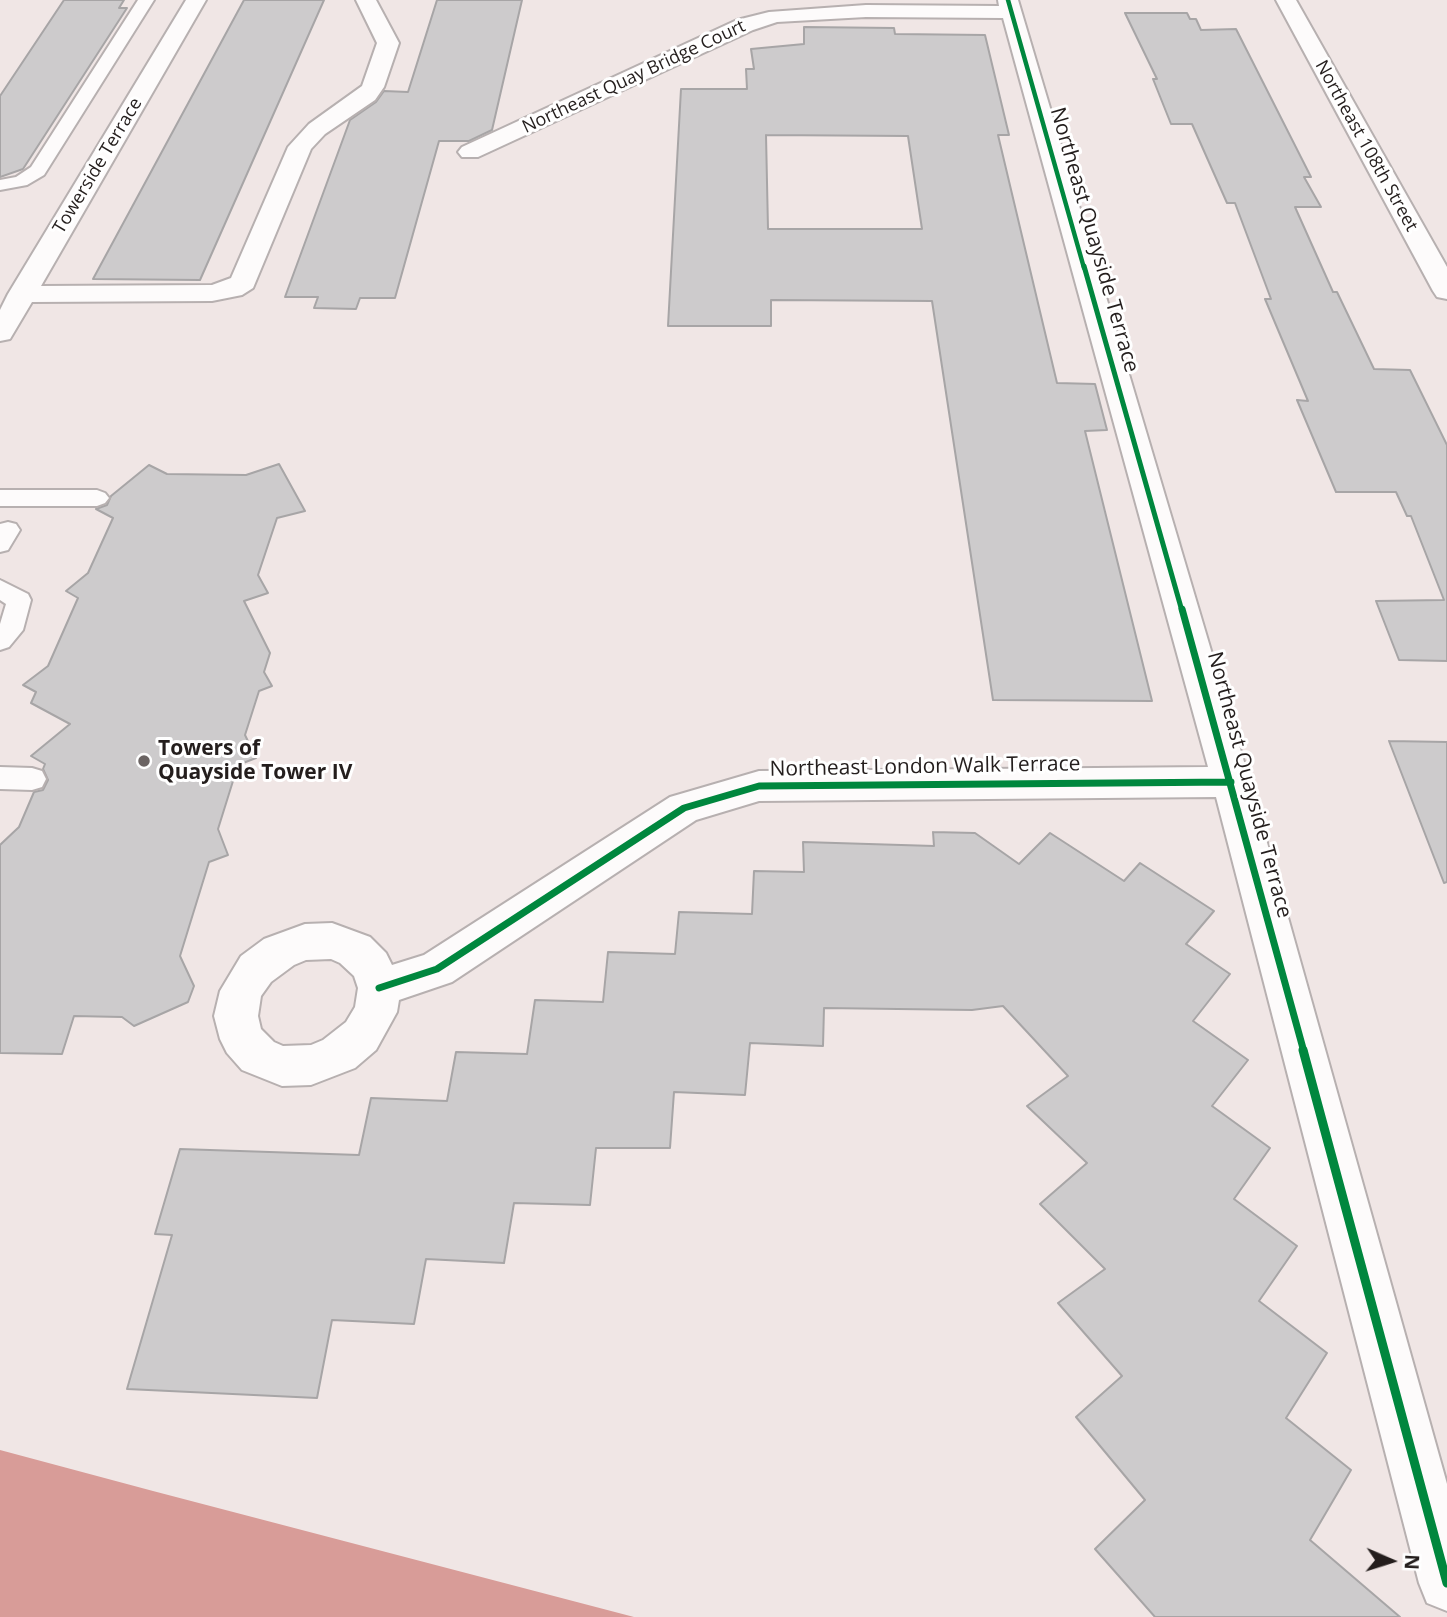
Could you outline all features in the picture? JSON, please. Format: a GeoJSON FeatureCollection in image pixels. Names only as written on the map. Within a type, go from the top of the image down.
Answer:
{"type":"FeatureCollection","features":[{"type":"Feature","properties":{"kind":"street","name":"Towerside Terrace"},"geometry":{"type":"LineString","coordinates":[[0,333],[196,0]]}},
{"type":"Feature","properties":{"kind":"street"},"geometry":{"type":"LineString","coordinates":[[22,294],[212,293],[232,289],[243,282],[300,147],[317,129],[367,95],[373,87],[388,43],[366,0]]}},
{"type":"Feature","properties":{"kind":"street","name":"Northeast 108th Street"},"geometry":{"type":"LineString","coordinates":[[1286,0],[1447,291]]}},
{"type":"Feature","properties":{"kind":"street","name":"Northeast Quay Bridge Court"},"geometry":{"type":"LineString","coordinates":[[470,152],[745,25],[776,16],[1009,6]]}},
{"type":"Feature","properties":{"kind":"street","name":"Northeast Quayside Terrace"},"geometry":{"type":"LineString","coordinates":[[1009,6],[1231,782],[1447,1583]]}},
{"type":"Feature","properties":{"kind":"street","name":"Northeast London Walk Terrace"},"geometry":{"type":"LineString","coordinates":[[379,988],[437,969],[684,808],[759,786],[1231,782]]}},
{"type":"Feature","properties":{"kind":"lane"},"geometry":{"type":"LineString","coordinates":[[0,185],[21,181],[38,171],[146,0]]}},
{"type":"Feature","properties":{"kind":"lane"},"geometry":{"type":"LineString","coordinates":[[0,498],[97,498]]}},
{"type":"Feature","properties":{"kind":"lane"},"geometry":{"type":"LineString","coordinates":[[0,589],[19,600],[14,624],[0,641]]}},
{"type":"Feature","properties":{"kind":"lane"},"geometry":{"type":"LineString","coordinates":[[0,778],[32,779]]}},
{"type":"Feature","properties":{"kind":"shaded area"},"geometry":{"type":"Polygon","coordinates":[[[0,1450],[153,1491],[634,1617],[0,1617],[0,1450]]]}},
{"type":"Feature","properties":{"kind":"building"},"geometry":{"type":"Polygon","coordinates":[[[64,0],[124,0],[119,8],[127,8],[23,169],[0,177],[0,96],[64,0]]]}},
{"type":"Feature","properties":{"kind":"building"},"geometry":{"type":"Polygon","coordinates":[[[244,0],[324,0],[200,280],[93,279],[244,0]]]}},
{"type":"Feature","properties":{"kind":"building"},"geometry":{"type":"Polygon","coordinates":[[[437,0],[522,0],[492,130],[469,141],[439,141],[395,298],[360,298],[356,309],[314,308],[318,297],[285,297],[350,120],[376,102],[384,91],[408,92],[437,0]]]}},
{"type":"Feature","properties":{"kind":"building"},"geometry":{"type":"Polygon","coordinates":[[[1125,13],[1187,13],[1190,19],[1196,19],[1201,30],[1236,29],[1311,177],[1304,177],[1321,207],[1295,207],[1333,292],[1337,292],[1374,369],[1410,370],[1447,445],[1447,661],[1399,660],[1376,601],[1444,600],[1411,516],[1407,516],[1396,492],[1336,492],[1297,400],[1308,401],[1265,299],[1271,299],[1235,203],[1227,203],[1192,124],[1171,124],[1153,79],[1157,79],[1125,13]]]}},
{"type":"Feature","properties":{"kind":"building"},"geometry":{"type":"Polygon","coordinates":[[[804,27],[894,28],[895,34],[985,35],[1009,135],[998,135],[1057,383],[1095,384],[1107,430],[1085,431],[1152,701],[993,700],[932,301],[771,300],[771,326],[668,326],[681,89],[747,89],[746,69],[754,69],[751,49],[804,44],[804,27]],[[766,135],[768,229],[922,229],[908,136],[766,135]]]}},
{"type":"Feature","properties":{"kind":"building","name":"Towers of Quayside Tower IV"},"geometry":{"type":"Polygon","coordinates":[[[279,464],[305,511],[277,518],[258,575],[268,593],[244,601],[270,653],[264,672],[272,686],[259,691],[245,735],[256,758],[238,765],[218,829],[228,855],[209,862],[180,956],[194,986],[188,1002],[134,1026],[122,1017],[74,1016],[62,1054],[0,1053],[0,845],[19,827],[34,792],[43,790],[48,780],[43,769],[45,764],[31,756],[70,724],[31,703],[36,692],[23,685],[48,666],[78,598],[66,591],[88,573],[113,518],[96,509],[107,505],[111,496],[149,465],[167,474],[246,475],[279,464]]]}},
{"type":"Feature","properties":{"kind":"building"},"geometry":{"type":"Polygon","coordinates":[[[1389,741],[1447,742],[1447,882],[1444,883],[1389,741]]]}},
{"type":"Feature","properties":{"kind":"building"},"geometry":{"type":"Polygon","coordinates":[[[933,832],[975,833],[1019,864],[1050,833],[1124,881],[1140,863],[1214,911],[1186,944],[1230,974],[1193,1021],[1248,1060],[1212,1106],[1270,1148],[1234,1199],[1297,1246],[1259,1301],[1327,1353],[1286,1418],[1351,1470],[1310,1540],[1400,1617],[1155,1617],[1095,1549],[1145,1500],[1076,1417],[1122,1376],[1058,1303],[1105,1269],[1040,1204],[1087,1163],[1027,1106],[1068,1076],[1003,1006],[972,1010],[824,1008],[823,1046],[750,1043],[745,1095],[674,1092],[670,1148],[596,1148],[590,1205],[514,1203],[504,1263],[426,1259],[414,1324],[332,1320],[317,1398],[127,1389],[172,1235],[155,1234],[180,1149],[359,1155],[371,1098],[447,1101],[456,1052],[527,1054],[535,1000],[603,1002],[608,952],[675,954],[679,912],[752,914],[754,871],[804,872],[803,842],[934,846],[933,832]]]}},
{"type":"Feature","properties":{"kind":"cycle path"},"geometry":{"type":"LineString","coordinates":[[1008,0],[1231,782],[1447,1583]]}},
{"type":"Feature","properties":{"kind":"cycle path"},"geometry":{"type":"LineString","coordinates":[[379,988],[437,969],[684,808],[759,786],[1231,782]]}},
{"type":"Feature","properties":{"kind":"place","name":"Towers of Quayside Tower IV"},"geometry":{"type":"Point","coordinates":[144,761]}}]}
